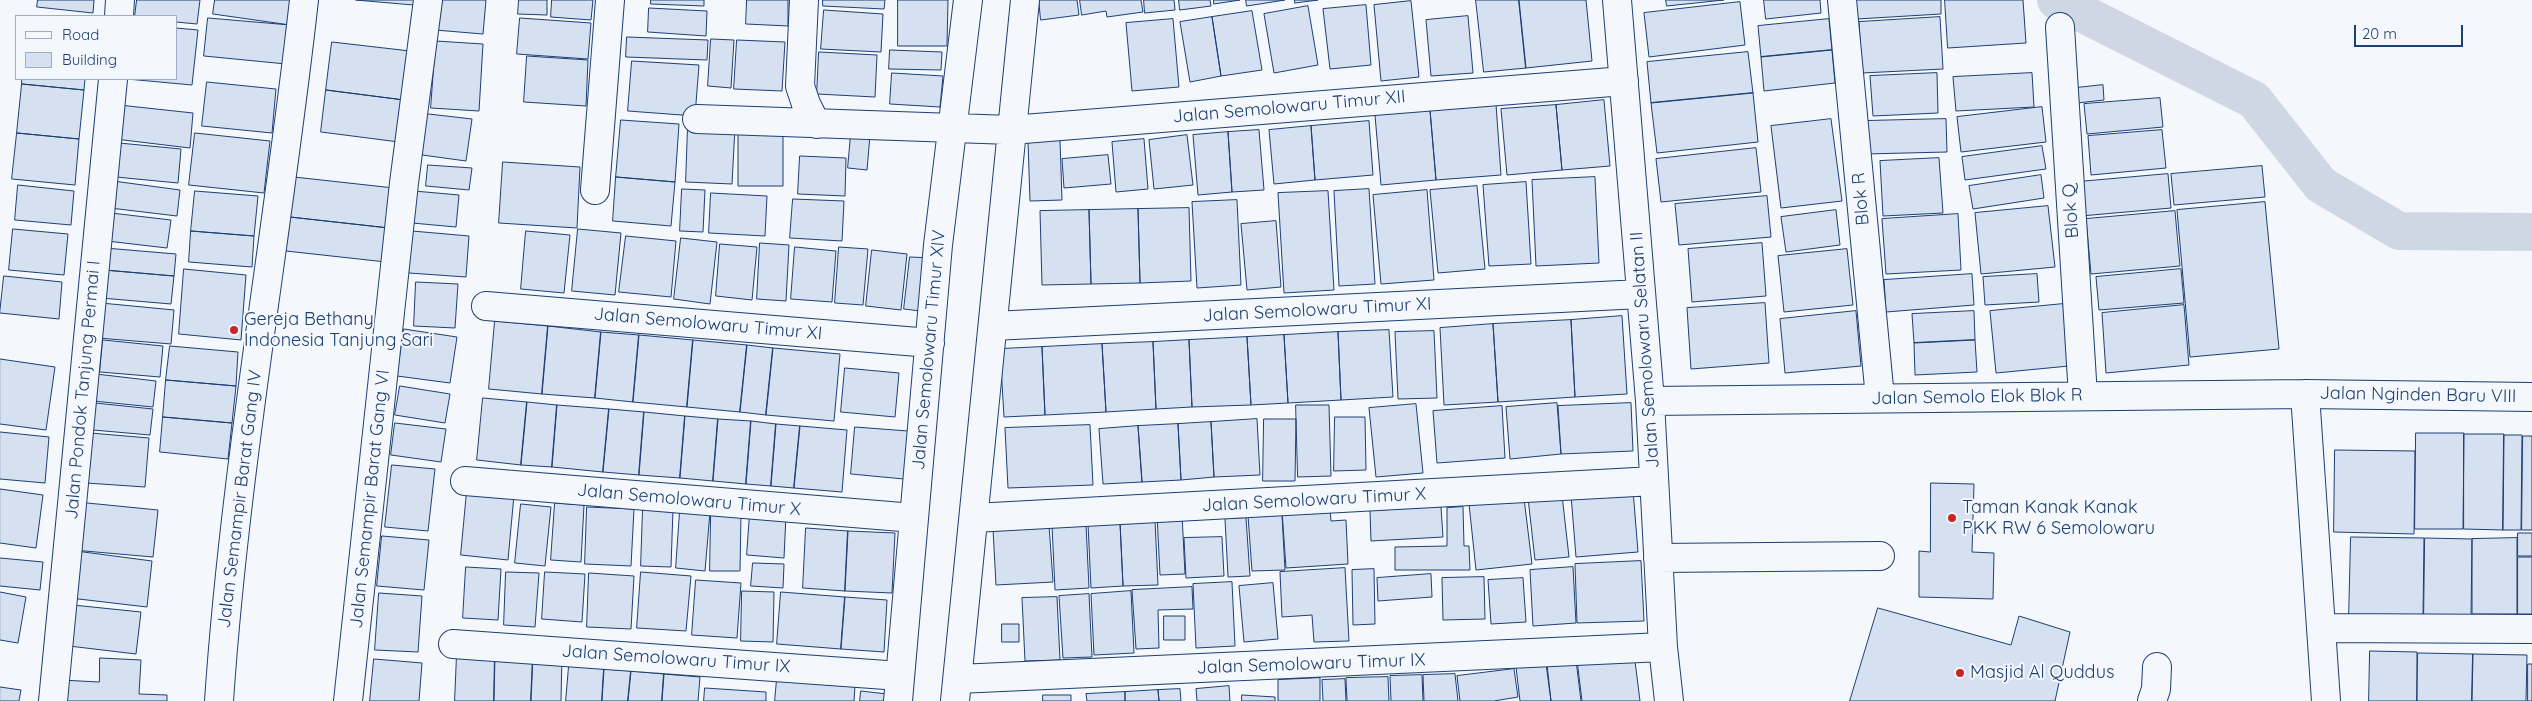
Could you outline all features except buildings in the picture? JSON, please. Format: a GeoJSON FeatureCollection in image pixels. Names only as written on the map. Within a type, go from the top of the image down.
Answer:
{"type":"FeatureCollection","features":[{"type":"Feature","properties":{"kind":"street"},"geometry":{"type":"LineString","coordinates":[[119,15],[120,0]]}},
{"type":"Feature","properties":{"kind":"street","name":"Jalan Semampir Barat Gang IV"},"geometry":{"type":"LineString","coordinates":[[219,701],[225,612],[248,422],[289,135],[304,0]]}},
{"type":"Feature","properties":{"kind":"street","name":"Jalan Semampir Barat Gang VI"},"geometry":{"type":"LineString","coordinates":[[348,701],[403,192],[428,0]]}},
{"type":"Feature","properties":{"kind":"street"},"geometry":{"type":"LineString","coordinates":[[595,190],[610,0]]}},
{"type":"Feature","properties":{"kind":"street"},"geometry":{"type":"LineString","coordinates":[[804,0],[800,86],[816,124]]}},
{"type":"Feature","properties":{"kind":"street","name":"Jalan Semolowaru Timur XIV"},"geometry":{"type":"LineString","coordinates":[[899,688],[938,245],[954,127],[968,0]]}},
{"type":"Feature","properties":{"kind":"street"},"geometry":{"type":"LineString","coordinates":[[957,690],[1024,0]]}},
{"type":"Feature","properties":{"kind":"street","name":"Jalan Semolowaru Selatan II"},"geometry":{"type":"LineString","coordinates":[[1618,0],[1650,401],[1663,647],[1669,701]]}},
{"type":"Feature","properties":{"kind":"street","name":"Blok R"},"geometry":{"type":"LineString","coordinates":[[1842,0],[1880,398]]}},
{"type":"Feature","properties":{"kind":"street","name":"Blok Q"},"geometry":{"type":"LineString","coordinates":[[2060,27],[2083,396]]}},
{"type":"Feature","properties":{"kind":"street","name":"Jalan Pondok Tanjung Permai I"},"geometry":{"type":"LineString","coordinates":[[53,701],[113,80]]}},
{"type":"Feature","properties":{"kind":"street","name":"Jalan Semolowaru Timur XII"},"geometry":{"type":"LineString","coordinates":[[697,118],[1011,130],[1624,81]]}},
{"type":"Feature","properties":{"kind":"street","name":"Jalan Semolowaru Timur XI"},"geometry":{"type":"LineString","coordinates":[[993,326],[1641,294]]}},
{"type":"Feature","properties":{"kind":"street","name":"Jalan Semolowaru Timur XI"},"geometry":{"type":"LineString","coordinates":[[486,306],[930,343]]}},
{"type":"Feature","properties":{"kind":"street"},"geometry":{"type":"LineString","coordinates":[[2305,394],[2326,701]]}},
{"type":"Feature","properties":{"kind":"street","name":"Jalan Semolo Elok Blok R"},"geometry":{"type":"LineString","coordinates":[[1650,401],[2305,394]]}},
{"type":"Feature","properties":{"kind":"street","name":"Jalan Nginden Baru VIII"},"geometry":{"type":"LineString","coordinates":[[2305,394],[2532,397]]}},
{"type":"Feature","properties":{"kind":"street","name":"Jalan Semolowaru Timur X"},"geometry":{"type":"LineString","coordinates":[[465,481],[914,518]]}},
{"type":"Feature","properties":{"kind":"street","name":"Jalan Semolowaru Timur X"},"geometry":{"type":"LineString","coordinates":[[974,518],[1654,481]]}},
{"type":"Feature","properties":{"kind":"street"},"geometry":{"type":"LineString","coordinates":[[1658,558],[1880,556]]}},
{"type":"Feature","properties":{"kind":"street"},"geometry":{"type":"LineString","coordinates":[[2320,628],[2532,629]]}},
{"type":"Feature","properties":{"kind":"street","name":"Jalan Semolowaru Timur IX"},"geometry":{"type":"LineString","coordinates":[[452,644],[899,688]]}},
{"type":"Feature","properties":{"kind":"street","name":"Jalan Semolowaru Timur IX"},"geometry":{"type":"LineString","coordinates":[[957,690],[1663,647]]}},
{"type":"Feature","properties":{"kind":"street"},"geometry":{"type":"LineString","coordinates":[[2152,701],[2156,689],[2157,667]]}},
{"type":"Feature","properties":{"kind":"waterway"},"geometry":{"type":"LineString","coordinates":[[2056,0],[2254,100],[2321,185],[2399,231],[2532,232]]}},
{"type":"Feature","properties":{"kind":"place","name":"Gereja Bethany Indonesia Tanjung Sari"},"geometry":{"type":"Point","coordinates":[234,330]}},
{"type":"Feature","properties":{"kind":"place","name":"Taman Kanak Kanak PKK RW 6 Semolowaru"},"geometry":{"type":"Point","coordinates":[1952,518]}},
{"type":"Feature","properties":{"kind":"place","name":"Masjid Al Quddus"},"geometry":{"type":"Point","coordinates":[1960,673]}}]}
